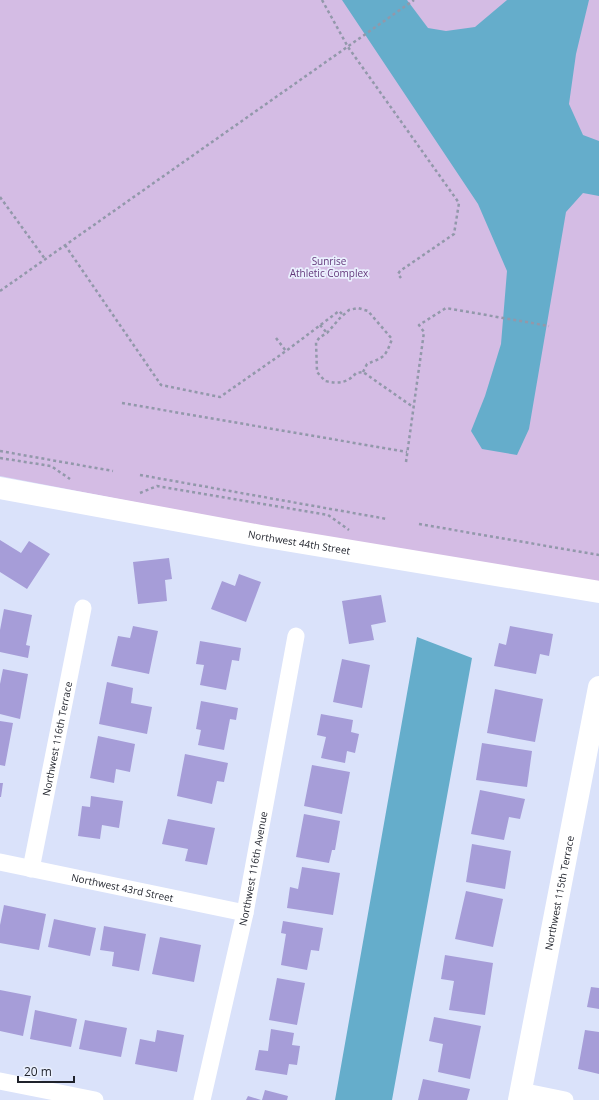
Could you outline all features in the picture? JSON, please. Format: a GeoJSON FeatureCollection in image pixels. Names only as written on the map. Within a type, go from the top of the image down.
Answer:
{"type":"FeatureCollection","features":[{"type":"Feature","properties":{"kind":"street","name":"Northwest 44th Street"},"geometry":{"type":"LineString","coordinates":[[0,488],[254,534],[599,592]]}},
{"type":"Feature","properties":{"kind":"street","name":"Northwest 116th Terrace"},"geometry":{"type":"LineString","coordinates":[[30,869],[83,608]]}},
{"type":"Feature","properties":{"kind":"street","name":"Northwest 116th Avenue"},"geometry":{"type":"LineString","coordinates":[[202,1100],[245,913],[296,636]]}},
{"type":"Feature","properties":{"kind":"street","name":"Northwest 115th Terrace"},"geometry":{"type":"LineString","coordinates":[[520,1096],[599,686]]}},
{"type":"Feature","properties":{"kind":"street","name":"Northwest 43rd Street"},"geometry":{"type":"LineString","coordinates":[[0,862],[245,913]]}},
{"type":"Feature","properties":{"kind":"street"},"geometry":{"type":"LineString","coordinates":[[0,1081],[95,1100]]}},
{"type":"Feature","properties":{"kind":"street"},"geometry":{"type":"LineString","coordinates":[[520,1096],[566,1100]]}},
{"type":"Feature","properties":{"kind":"path"},"geometry":{"type":"LineString","coordinates":[[322,0],[348,46],[459,203],[454,234],[400,271],[398,274],[400,278]]}},
{"type":"Feature","properties":{"kind":"path"},"geometry":{"type":"LineString","coordinates":[[0,291],[414,0]]}},
{"type":"Feature","properties":{"kind":"path"},"geometry":{"type":"LineString","coordinates":[[0,197],[45,259]]}},
{"type":"Feature","properties":{"kind":"path"},"geometry":{"type":"LineString","coordinates":[[65,245],[161,385],[220,397],[286,351],[339,311],[344,315]]}},
{"type":"Feature","properties":{"kind":"path"},"geometry":{"type":"LineString","coordinates":[[363,372],[367,364],[379,360],[385,355],[392,339],[368,311],[358,308],[349,310],[327,334],[320,337],[316,342],[317,372],[325,381],[341,382],[350,380],[356,373],[363,372],[413,407]]}},
{"type":"Feature","properties":{"kind":"path"},"geometry":{"type":"LineString","coordinates":[[406,462],[424,332],[419,326],[446,308],[549,326]]}},
{"type":"Feature","properties":{"kind":"path"},"geometry":{"type":"LineString","coordinates":[[320,325],[327,334]]}},
{"type":"Feature","properties":{"kind":"path"},"geometry":{"type":"LineString","coordinates":[[276,338],[286,351]]}},
{"type":"Feature","properties":{"kind":"path"},"geometry":{"type":"LineString","coordinates":[[122,403],[407,452]]}},
{"type":"Feature","properties":{"kind":"path"},"geometry":{"type":"LineString","coordinates":[[0,452],[113,471]]}},
{"type":"Feature","properties":{"kind":"path"},"geometry":{"type":"LineString","coordinates":[[0,458],[51,466],[76,483]]}},
{"type":"Feature","properties":{"kind":"path"},"geometry":{"type":"LineString","coordinates":[[140,475],[387,519]]}},
{"type":"Feature","properties":{"kind":"path"},"geometry":{"type":"LineString","coordinates":[[134,492],[141,493],[156,486],[328,514],[352,532]]}},
{"type":"Feature","properties":{"kind":"path"},"geometry":{"type":"LineString","coordinates":[[419,524],[599,555]]}},
{"type":"Feature","properties":{"kind":"green space","name":"Sunrise Athletic Complex"},"geometry":{"type":"Polygon","coordinates":[[[0,0],[599,0],[599,592],[0,476],[0,0]]]}},
{"type":"Feature","properties":{"kind":"water"},"geometry":{"type":"Polygon","coordinates":[[[342,0],[407,0],[428,28],[446,31],[475,27],[507,0],[589,0],[576,54],[569,104],[583,135],[599,141],[599,196],[583,193],[566,212],[529,429],[517,455],[482,449],[471,431],[485,396],[501,344],[507,271],[478,204],[342,0]]]}},
{"type":"Feature","properties":{"kind":"water"},"geometry":{"type":"Polygon","coordinates":[[[417,637],[472,658],[392,1100],[335,1100],[417,637]]]}},
{"type":"Feature","properties":{"kind":"building"},"geometry":{"type":"Polygon","coordinates":[[[0,540],[21,553],[29,541],[50,554],[27,589],[0,572],[0,540]]]}},
{"type":"Feature","properties":{"kind":"building"},"geometry":{"type":"Polygon","coordinates":[[[169,558],[172,579],[165,580],[167,601],[138,604],[133,562],[169,558]]]}},
{"type":"Feature","properties":{"kind":"building"},"geometry":{"type":"Polygon","coordinates":[[[239,574],[261,582],[246,622],[211,609],[222,581],[235,586],[239,574]]]}},
{"type":"Feature","properties":{"kind":"building"},"geometry":{"type":"Polygon","coordinates":[[[381,595],[386,622],[371,625],[374,640],[349,644],[342,601],[381,595]]]}},
{"type":"Feature","properties":{"kind":"building"},"geometry":{"type":"Polygon","coordinates":[[[4,609],[32,615],[26,645],[30,646],[28,658],[0,652],[0,630],[4,609]]]}},
{"type":"Feature","properties":{"kind":"building"},"geometry":{"type":"Polygon","coordinates":[[[133,626],[158,631],[149,674],[111,666],[118,636],[130,638],[133,626]]]}},
{"type":"Feature","properties":{"kind":"building"},"geometry":{"type":"Polygon","coordinates":[[[510,626],[553,634],[549,656],[540,654],[536,674],[494,666],[499,643],[506,645],[510,626]]]}},
{"type":"Feature","properties":{"kind":"building"},"geometry":{"type":"Polygon","coordinates":[[[200,641],[241,648],[239,661],[232,660],[226,690],[200,685],[204,665],[196,664],[200,641]]]}},
{"type":"Feature","properties":{"kind":"building"},"geometry":{"type":"Polygon","coordinates":[[[342,659],[370,665],[362,708],[333,702],[342,659]]]}},
{"type":"Feature","properties":{"kind":"building"},"geometry":{"type":"Polygon","coordinates":[[[3,669],[28,674],[20,719],[0,714],[0,684],[3,669]]]}},
{"type":"Feature","properties":{"kind":"building"},"geometry":{"type":"Polygon","coordinates":[[[107,682],[133,688],[131,703],[152,707],[147,734],[99,724],[107,682]]]}},
{"type":"Feature","properties":{"kind":"building"},"geometry":{"type":"Polygon","coordinates":[[[495,689],[543,699],[535,742],[487,733],[495,689]]]}},
{"type":"Feature","properties":{"kind":"building"},"geometry":{"type":"Polygon","coordinates":[[[201,701],[238,708],[236,720],[230,719],[224,750],[198,745],[201,730],[196,729],[201,701]]]}},
{"type":"Feature","properties":{"kind":"building"},"geometry":{"type":"Polygon","coordinates":[[[321,714],[353,720],[351,732],[359,734],[355,753],[347,751],[345,763],[321,758],[326,737],[317,735],[321,714]]]}},
{"type":"Feature","properties":{"kind":"building"},"geometry":{"type":"Polygon","coordinates":[[[0,721],[13,723],[5,766],[0,765],[0,721]]]}},
{"type":"Feature","properties":{"kind":"building"},"geometry":{"type":"Polygon","coordinates":[[[98,736],[135,744],[130,772],[116,769],[114,783],[90,778],[98,736]]]}},
{"type":"Feature","properties":{"kind":"building"},"geometry":{"type":"Polygon","coordinates":[[[482,743],[532,751],[527,787],[476,780],[482,743]]]}},
{"type":"Feature","properties":{"kind":"building"},"geometry":{"type":"Polygon","coordinates":[[[185,754],[228,763],[224,782],[217,781],[212,804],[177,796],[185,754]]]}},
{"type":"Feature","properties":{"kind":"building"},"geometry":{"type":"Polygon","coordinates":[[[312,765],[350,772],[342,814],[304,806],[312,765]]]}},
{"type":"Feature","properties":{"kind":"building"},"geometry":{"type":"Polygon","coordinates":[[[0,783],[3,783],[1,797],[0,797],[0,783]]]}},
{"type":"Feature","properties":{"kind":"building"},"geometry":{"type":"Polygon","coordinates":[[[480,790],[525,799],[520,819],[509,817],[504,840],[471,834],[480,790]]]}},
{"type":"Feature","properties":{"kind":"building"},"geometry":{"type":"Polygon","coordinates":[[[91,796],[123,801],[119,828],[102,825],[100,839],[78,836],[82,806],[90,807],[91,796]]]}},
{"type":"Feature","properties":{"kind":"building"},"geometry":{"type":"Polygon","coordinates":[[[304,814],[340,821],[335,850],[332,850],[329,863],[296,857],[304,814]]]}},
{"type":"Feature","properties":{"kind":"building"},"geometry":{"type":"Polygon","coordinates":[[[168,819],[215,828],[207,865],[185,861],[188,849],[162,844],[168,819]]]}},
{"type":"Feature","properties":{"kind":"building"},"geometry":{"type":"Polygon","coordinates":[[[472,844],[511,851],[505,889],[466,882],[472,844]]]}},
{"type":"Feature","properties":{"kind":"building"},"geometry":{"type":"Polygon","coordinates":[[[302,867],[340,873],[333,915],[287,908],[290,887],[298,889],[302,867]]]}},
{"type":"Feature","properties":{"kind":"building"},"geometry":{"type":"Polygon","coordinates":[[[466,891],[503,899],[493,947],[455,939],[466,891]]]}},
{"type":"Feature","properties":{"kind":"building"},"geometry":{"type":"Polygon","coordinates":[[[4,905],[46,914],[39,950],[0,943],[0,925],[4,905]]]}},
{"type":"Feature","properties":{"kind":"building"},"geometry":{"type":"Polygon","coordinates":[[[54,919],[96,928],[90,956],[48,947],[54,919]]]}},
{"type":"Feature","properties":{"kind":"building"},"geometry":{"type":"Polygon","coordinates":[[[283,921],[323,928],[319,951],[311,950],[307,970],[281,965],[286,934],[281,933],[283,921]]]}},
{"type":"Feature","properties":{"kind":"building"},"geometry":{"type":"Polygon","coordinates":[[[104,926],[146,934],[139,971],[112,966],[114,952],[100,950],[104,926]]]}},
{"type":"Feature","properties":{"kind":"building"},"geometry":{"type":"Polygon","coordinates":[[[160,937],[201,945],[194,982],[152,974],[160,937]]]}},
{"type":"Feature","properties":{"kind":"building"},"geometry":{"type":"Polygon","coordinates":[[[445,955],[493,963],[485,1015],[449,1010],[454,981],[441,979],[445,955]]]}},
{"type":"Feature","properties":{"kind":"building"},"geometry":{"type":"Polygon","coordinates":[[[277,978],[305,983],[297,1025],[269,1020],[277,978]]]}},
{"type":"Feature","properties":{"kind":"building"},"geometry":{"type":"Polygon","coordinates":[[[591,987],[599,988],[599,1009],[587,1007],[591,987]]]}},
{"type":"Feature","properties":{"kind":"building"},"geometry":{"type":"Polygon","coordinates":[[[0,990],[31,996],[23,1036],[0,1031],[0,990]]]}},
{"type":"Feature","properties":{"kind":"building"},"geometry":{"type":"Polygon","coordinates":[[[35,1010],[77,1019],[71,1047],[30,1039],[35,1010]]]}},
{"type":"Feature","properties":{"kind":"building"},"geometry":{"type":"Polygon","coordinates":[[[434,1017],[481,1026],[470,1079],[438,1072],[443,1044],[429,1041],[434,1017]]]}},
{"type":"Feature","properties":{"kind":"building"},"geometry":{"type":"Polygon","coordinates":[[[85,1020],[127,1028],[121,1057],[79,1049],[85,1020]]]}},
{"type":"Feature","properties":{"kind":"building"},"geometry":{"type":"Polygon","coordinates":[[[271,1029],[294,1033],[292,1045],[300,1046],[297,1065],[289,1064],[287,1075],[255,1070],[259,1050],[268,1051],[271,1029]]]}},
{"type":"Feature","properties":{"kind":"building"},"geometry":{"type":"Polygon","coordinates":[[[157,1030],[184,1035],[177,1072],[135,1064],[140,1039],[155,1042],[157,1030]]]}},
{"type":"Feature","properties":{"kind":"building"},"geometry":{"type":"Polygon","coordinates":[[[585,1030],[599,1032],[599,1074],[578,1069],[585,1030]]]}},
{"type":"Feature","properties":{"kind":"building"},"geometry":{"type":"Polygon","coordinates":[[[423,1079],[470,1089],[467,1100],[418,1100],[423,1079]]]}},
{"type":"Feature","properties":{"kind":"building"},"geometry":{"type":"Polygon","coordinates":[[[265,1090],[288,1096],[287,1100],[262,1100],[265,1090]]]}},
{"type":"Feature","properties":{"kind":"building"},"geometry":{"type":"Polygon","coordinates":[[[248,1096],[261,1100],[246,1100],[248,1096]]]}}]}
